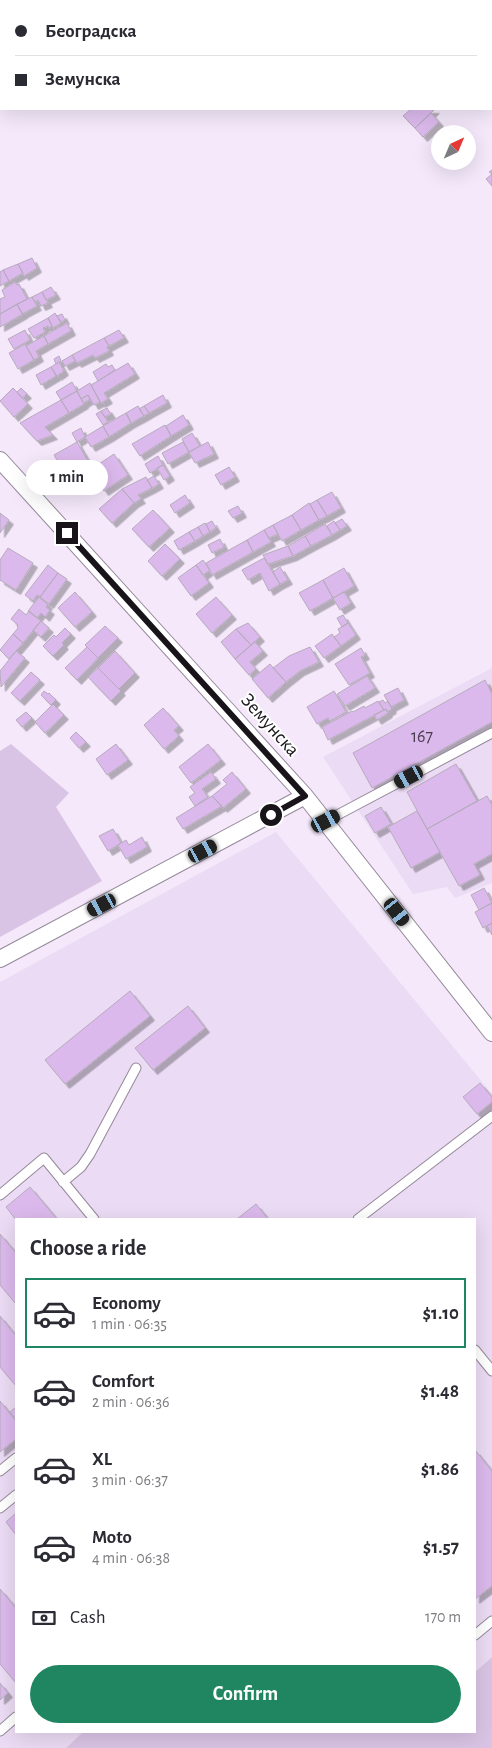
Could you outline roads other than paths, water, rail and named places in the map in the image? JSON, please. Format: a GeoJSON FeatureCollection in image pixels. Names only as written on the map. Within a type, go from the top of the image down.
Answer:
{"type":"FeatureCollection","features":[{"type":"Feature","properties":{"kind":"street","name":"Земунска"},"geometry":{"type":"LineString","coordinates":[[0,460],[305,796],[492,1033]]}},
{"type":"Feature","properties":{"kind":"street"},"geometry":{"type":"LineString","coordinates":[[0,959],[305,796]]}},
{"type":"Feature","properties":{"kind":"lane"},"geometry":{"type":"LineString","coordinates":[[326,821],[492,733]]}},
{"type":"Feature","properties":{"kind":"lane"},"geometry":{"type":"LineString","coordinates":[[63,1182],[81,1167],[90,1154],[136,1068]]}},
{"type":"Feature","properties":{"kind":"lane"},"geometry":{"type":"LineString","coordinates":[[364,1217],[492,1116]]}},
{"type":"Feature","properties":{"kind":"lane"},"geometry":{"type":"LineString","coordinates":[[0,1195],[44,1158],[93,1218]]}},
{"type":"Feature","properties":{"kind":"lane"},"geometry":{"type":"LineString","coordinates":[[476,1351],[492,1371]]}},
{"type":"Feature","properties":{"kind":"lane"},"geometry":{"type":"LineString","coordinates":[[0,1471],[15,1459]]}},
{"type":"Feature","properties":{"kind":"lane"},"geometry":{"type":"LineString","coordinates":[[0,1508],[15,1496]]}},
{"type":"Feature","properties":{"kind":"lane"},"geometry":{"type":"LineString","coordinates":[[476,1634],[492,1621]]}},
{"type":"Feature","properties":{"kind":"lane"},"geometry":{"type":"LineString","coordinates":[[0,1731],[15,1718]]}}]}
